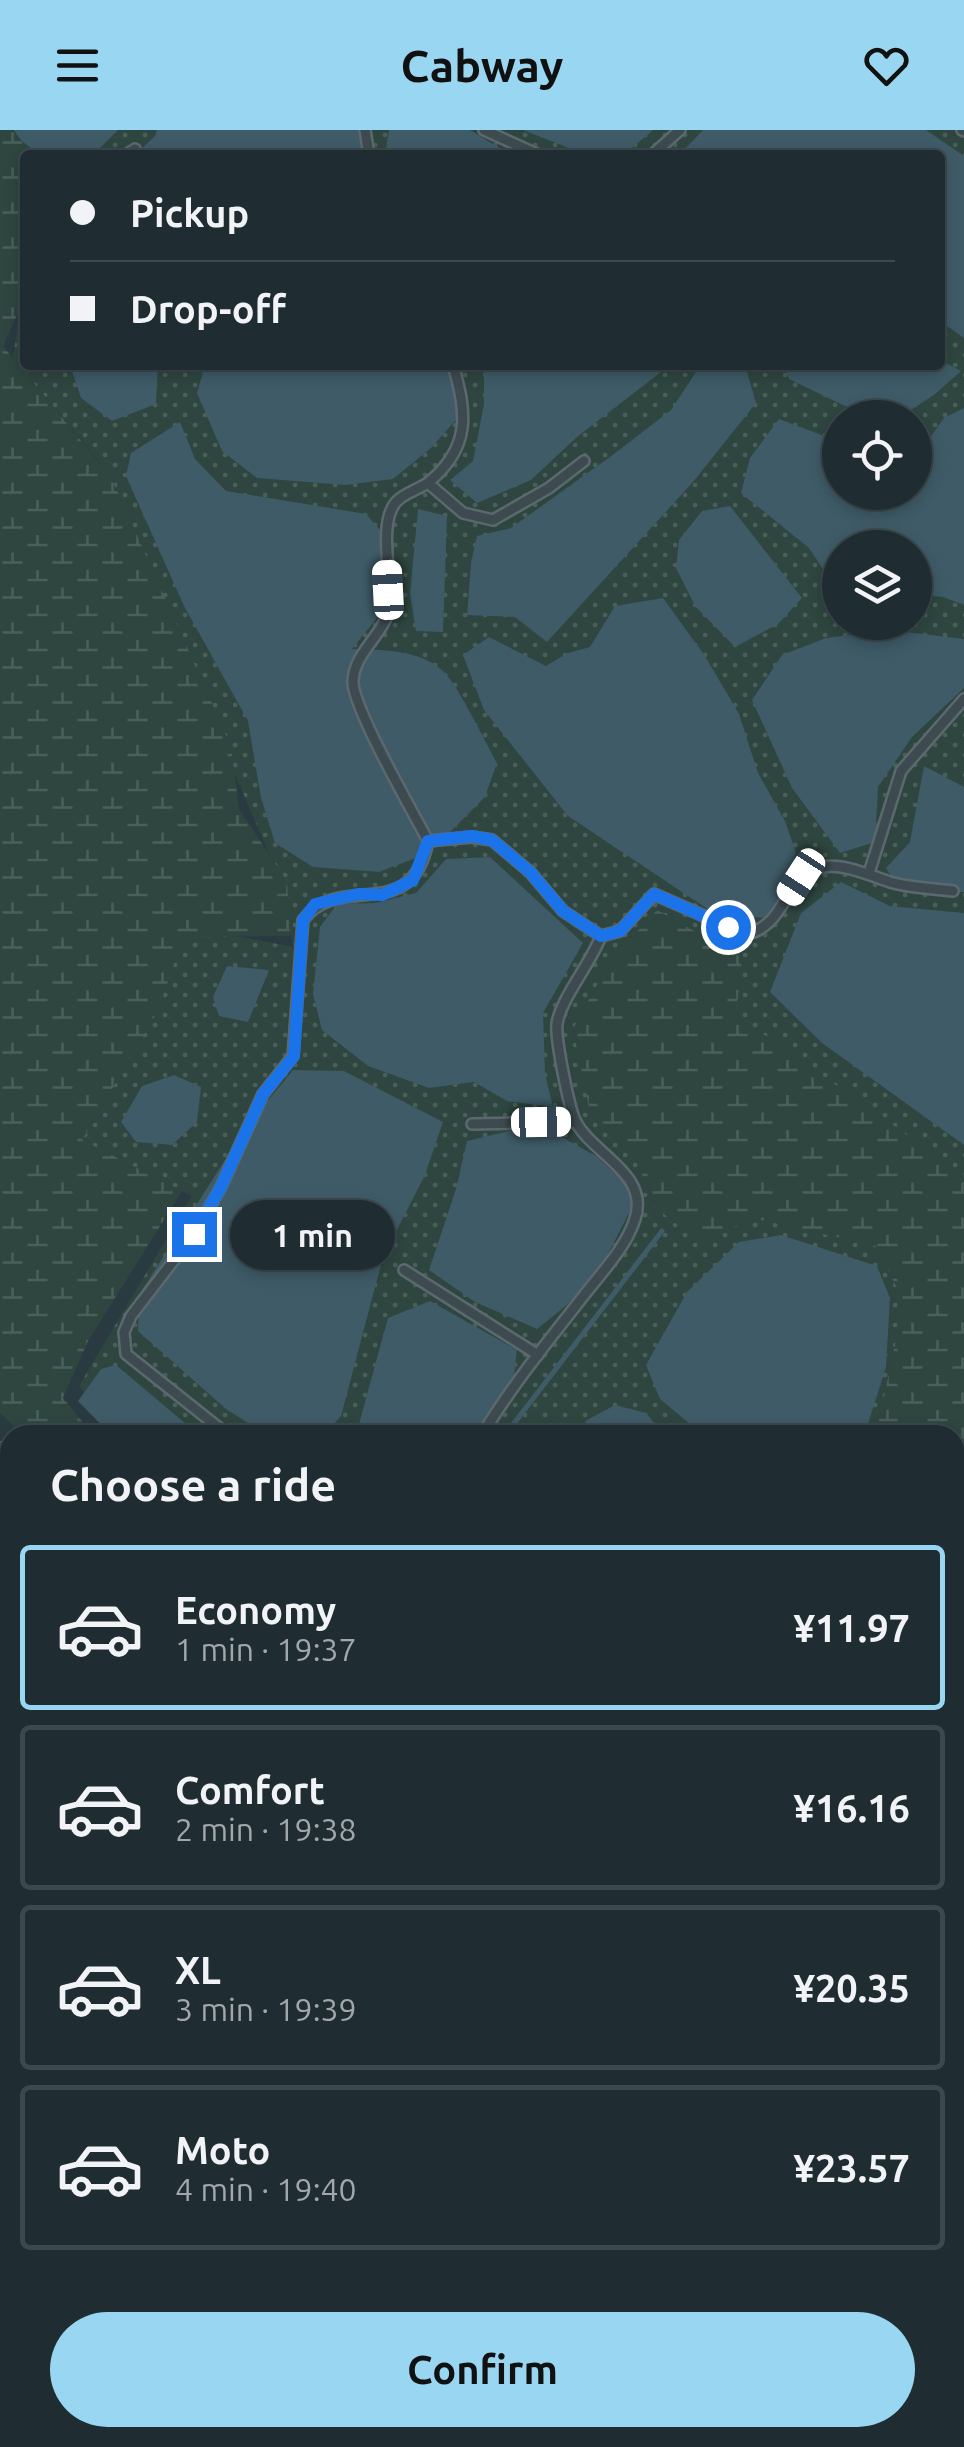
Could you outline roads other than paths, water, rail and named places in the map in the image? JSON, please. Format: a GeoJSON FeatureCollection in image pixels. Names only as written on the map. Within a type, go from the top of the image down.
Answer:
{"type":"FeatureCollection","features":[{"type":"Feature","properties":{"kind":"lane"},"geometry":{"type":"LineString","coordinates":[[484,130],[528,150]]}},
{"type":"Feature","properties":{"kind":"lane"},"geometry":{"type":"LineString","coordinates":[[658,150],[680,130]]}},
{"type":"Feature","properties":{"kind":"lane"},"geometry":{"type":"LineString","coordinates":[[215,1425],[126,1354],[124,1332],[130,1316],[194,1234],[221,1187],[263,1094],[294,1056],[303,920],[315,904],[359,894],[382,895],[413,880],[428,841],[352,684],[359,660],[389,610],[390,520],[396,502],[428,483],[450,460],[463,432],[465,406],[454,370]]}},
{"type":"Feature","properties":{"kind":"lane"},"geometry":{"type":"LineString","coordinates":[[428,483],[462,513],[493,520],[549,488],[584,461]]}},
{"type":"Feature","properties":{"kind":"lane"},"geometry":{"type":"LineString","coordinates":[[870,873],[901,771],[964,700]]}},
{"type":"Feature","properties":{"kind":"lane"},"geometry":{"type":"LineString","coordinates":[[428,841],[472,836],[492,840],[530,872],[563,911],[601,936],[620,931],[654,894],[728,927],[754,932],[776,916],[801,877],[834,866],[891,882],[953,891]]}},
{"type":"Feature","properties":{"kind":"lane"},"geometry":{"type":"LineString","coordinates":[[489,1425],[623,1245],[636,1217],[632,1182],[576,1122],[557,1038],[556,1023],[601,936]]}},
{"type":"Feature","properties":{"kind":"lane"},"geometry":{"type":"LineString","coordinates":[[472,1124],[576,1122]]}},
{"type":"Feature","properties":{"kind":"lane"},"geometry":{"type":"LineString","coordinates":[[404,1270],[538,1355]]}},
{"type":"Feature","properties":{"kind":"water"},"geometry":{"type":"Polygon","coordinates":[[[14,130],[118,130],[98,150],[35,150],[14,130]]]}},
{"type":"Feature","properties":{"kind":"water"},"geometry":{"type":"Polygon","coordinates":[[[157,130],[359,130],[365,150],[140,150],[157,130]]]}},
{"type":"Feature","properties":{"kind":"water"},"geometry":{"type":"Polygon","coordinates":[[[389,130],[470,130],[503,150],[386,150],[389,130]]]}},
{"type":"Feature","properties":{"kind":"water"},"geometry":{"type":"Polygon","coordinates":[[[523,130],[653,130],[632,148],[569,148],[523,130]]]}},
{"type":"Feature","properties":{"kind":"water"},"geometry":{"type":"Polygon","coordinates":[[[703,130],[926,130],[964,156],[964,338],[945,325],[945,150],[684,150],[703,130]]]}},
{"type":"Feature","properties":{"kind":"water"},"geometry":{"type":"Polygon","coordinates":[[[945,363],[961,371],[926,400],[833,400],[789,379],[786,370],[945,370],[945,363]]]}},
{"type":"Feature","properties":{"kind":"water"},"geometry":{"type":"Polygon","coordinates":[[[72,370],[158,370],[156,404],[112,421],[81,398],[72,370]]]}},
{"type":"Feature","properties":{"kind":"water"},"geometry":{"type":"Polygon","coordinates":[[[204,370],[459,370],[461,414],[431,448],[393,479],[345,485],[257,478],[222,451],[197,393],[204,370]]]}},
{"type":"Feature","properties":{"kind":"water"},"geometry":{"type":"Polygon","coordinates":[[[484,370],[664,370],[577,437],[531,480],[477,503],[450,480],[473,461],[484,404],[484,370]]]}},
{"type":"Feature","properties":{"kind":"water"},"geometry":{"type":"Polygon","coordinates":[[[746,370],[756,403],[693,482],[547,642],[515,617],[467,615],[477,536],[511,528],[614,454],[671,410],[696,372],[746,370]]]}},
{"type":"Feature","properties":{"kind":"water"},"geometry":{"type":"Polygon","coordinates":[[[964,408],[964,605],[932,596],[932,530],[822,530],[822,568],[809,548],[741,493],[750,458],[779,419],[822,435],[822,510],[932,510],[932,435],[944,418],[964,408]]]}},
{"type":"Feature","properties":{"kind":"water"},"geometry":{"type":"Polygon","coordinates":[[[180,422],[195,459],[226,491],[366,514],[386,537],[396,578],[377,618],[352,649],[401,652],[435,664],[457,690],[497,763],[485,797],[429,853],[379,872],[313,867],[275,843],[261,798],[248,721],[184,606],[126,476],[131,453],[180,422]]]}},
{"type":"Feature","properties":{"kind":"water"},"geometry":{"type":"Polygon","coordinates":[[[730,506],[802,598],[778,624],[735,647],[695,606],[676,568],[679,540],[702,511],[730,506]]]}},
{"type":"Feature","properties":{"kind":"water"},"geometry":{"type":"Polygon","coordinates":[[[418,509],[447,516],[443,632],[416,631],[410,594],[418,509]]]}},
{"type":"Feature","properties":{"kind":"water"},"geometry":{"type":"Polygon","coordinates":[[[663,598],[705,656],[739,714],[758,773],[785,821],[796,853],[786,885],[769,918],[715,914],[568,816],[484,710],[463,655],[489,637],[546,666],[568,653],[590,647],[615,606],[663,598]]]}},
{"type":"Feature","properties":{"kind":"water"},"geometry":{"type":"Polygon","coordinates":[[[932,635],[964,639],[964,688],[912,737],[878,787],[875,842],[840,853],[792,788],[752,700],[782,655],[822,640],[932,640],[932,635]]]}},
{"type":"Feature","properties":{"kind":"water"},"geometry":{"type":"Polygon","coordinates":[[[924,766],[964,787],[964,892],[899,891],[886,868],[910,842],[924,766]]]}},
{"type":"Feature","properties":{"kind":"water"},"geometry":{"type":"Polygon","coordinates":[[[490,857],[583,943],[543,1013],[545,1074],[553,1107],[507,1101],[474,1082],[429,1088],[368,1066],[322,1030],[313,994],[320,927],[337,904],[375,903],[416,893],[446,859],[490,857]]]}},
{"type":"Feature","properties":{"kind":"water"},"geometry":{"type":"Polygon","coordinates":[[[841,882],[890,906],[964,913],[964,1145],[822,1043],[770,992],[801,913],[841,882]]]}},
{"type":"Feature","properties":{"kind":"water"},"geometry":{"type":"Polygon","coordinates":[[[227,966],[269,970],[248,1022],[219,1016],[213,997],[227,966]]]}},
{"type":"Feature","properties":{"kind":"water"},"geometry":{"type":"Polygon","coordinates":[[[293,1070],[344,1071],[443,1122],[425,1175],[383,1257],[341,1416],[333,1425],[251,1425],[226,1409],[138,1331],[139,1295],[246,1127],[293,1070]]]}},
{"type":"Feature","properties":{"kind":"water"},"geometry":{"type":"Polygon","coordinates":[[[174,1075],[201,1087],[197,1122],[172,1145],[136,1142],[121,1122],[142,1086],[174,1075]]]}},
{"type":"Feature","properties":{"kind":"water"},"geometry":{"type":"Polygon","coordinates":[[[538,1124],[596,1156],[638,1195],[593,1284],[537,1329],[475,1302],[429,1270],[456,1189],[467,1141],[538,1124]]]}},
{"type":"Feature","properties":{"kind":"water"},"geometry":{"type":"Polygon","coordinates":[[[781,1235],[877,1266],[890,1298],[886,1367],[868,1425],[691,1425],[660,1399],[646,1365],[687,1292],[739,1242],[781,1235]]]}},
{"type":"Feature","properties":{"kind":"water"},"geometry":{"type":"Polygon","coordinates":[[[430,1301],[517,1350],[513,1384],[485,1425],[359,1425],[388,1318],[430,1301]]]}},
{"type":"Feature","properties":{"kind":"water"},"geometry":{"type":"Polygon","coordinates":[[[116,1365],[187,1425],[101,1425],[78,1401],[101,1369],[116,1365]]]}},
{"type":"Feature","properties":{"kind":"water"},"geometry":{"type":"Polygon","coordinates":[[[615,1405],[646,1413],[656,1425],[583,1425],[615,1405]]]}},
{"type":"Feature","properties":{"kind":"waterway"},"geometry":{"type":"LineString","coordinates":[[513,1425],[662,1231]]}}]}
